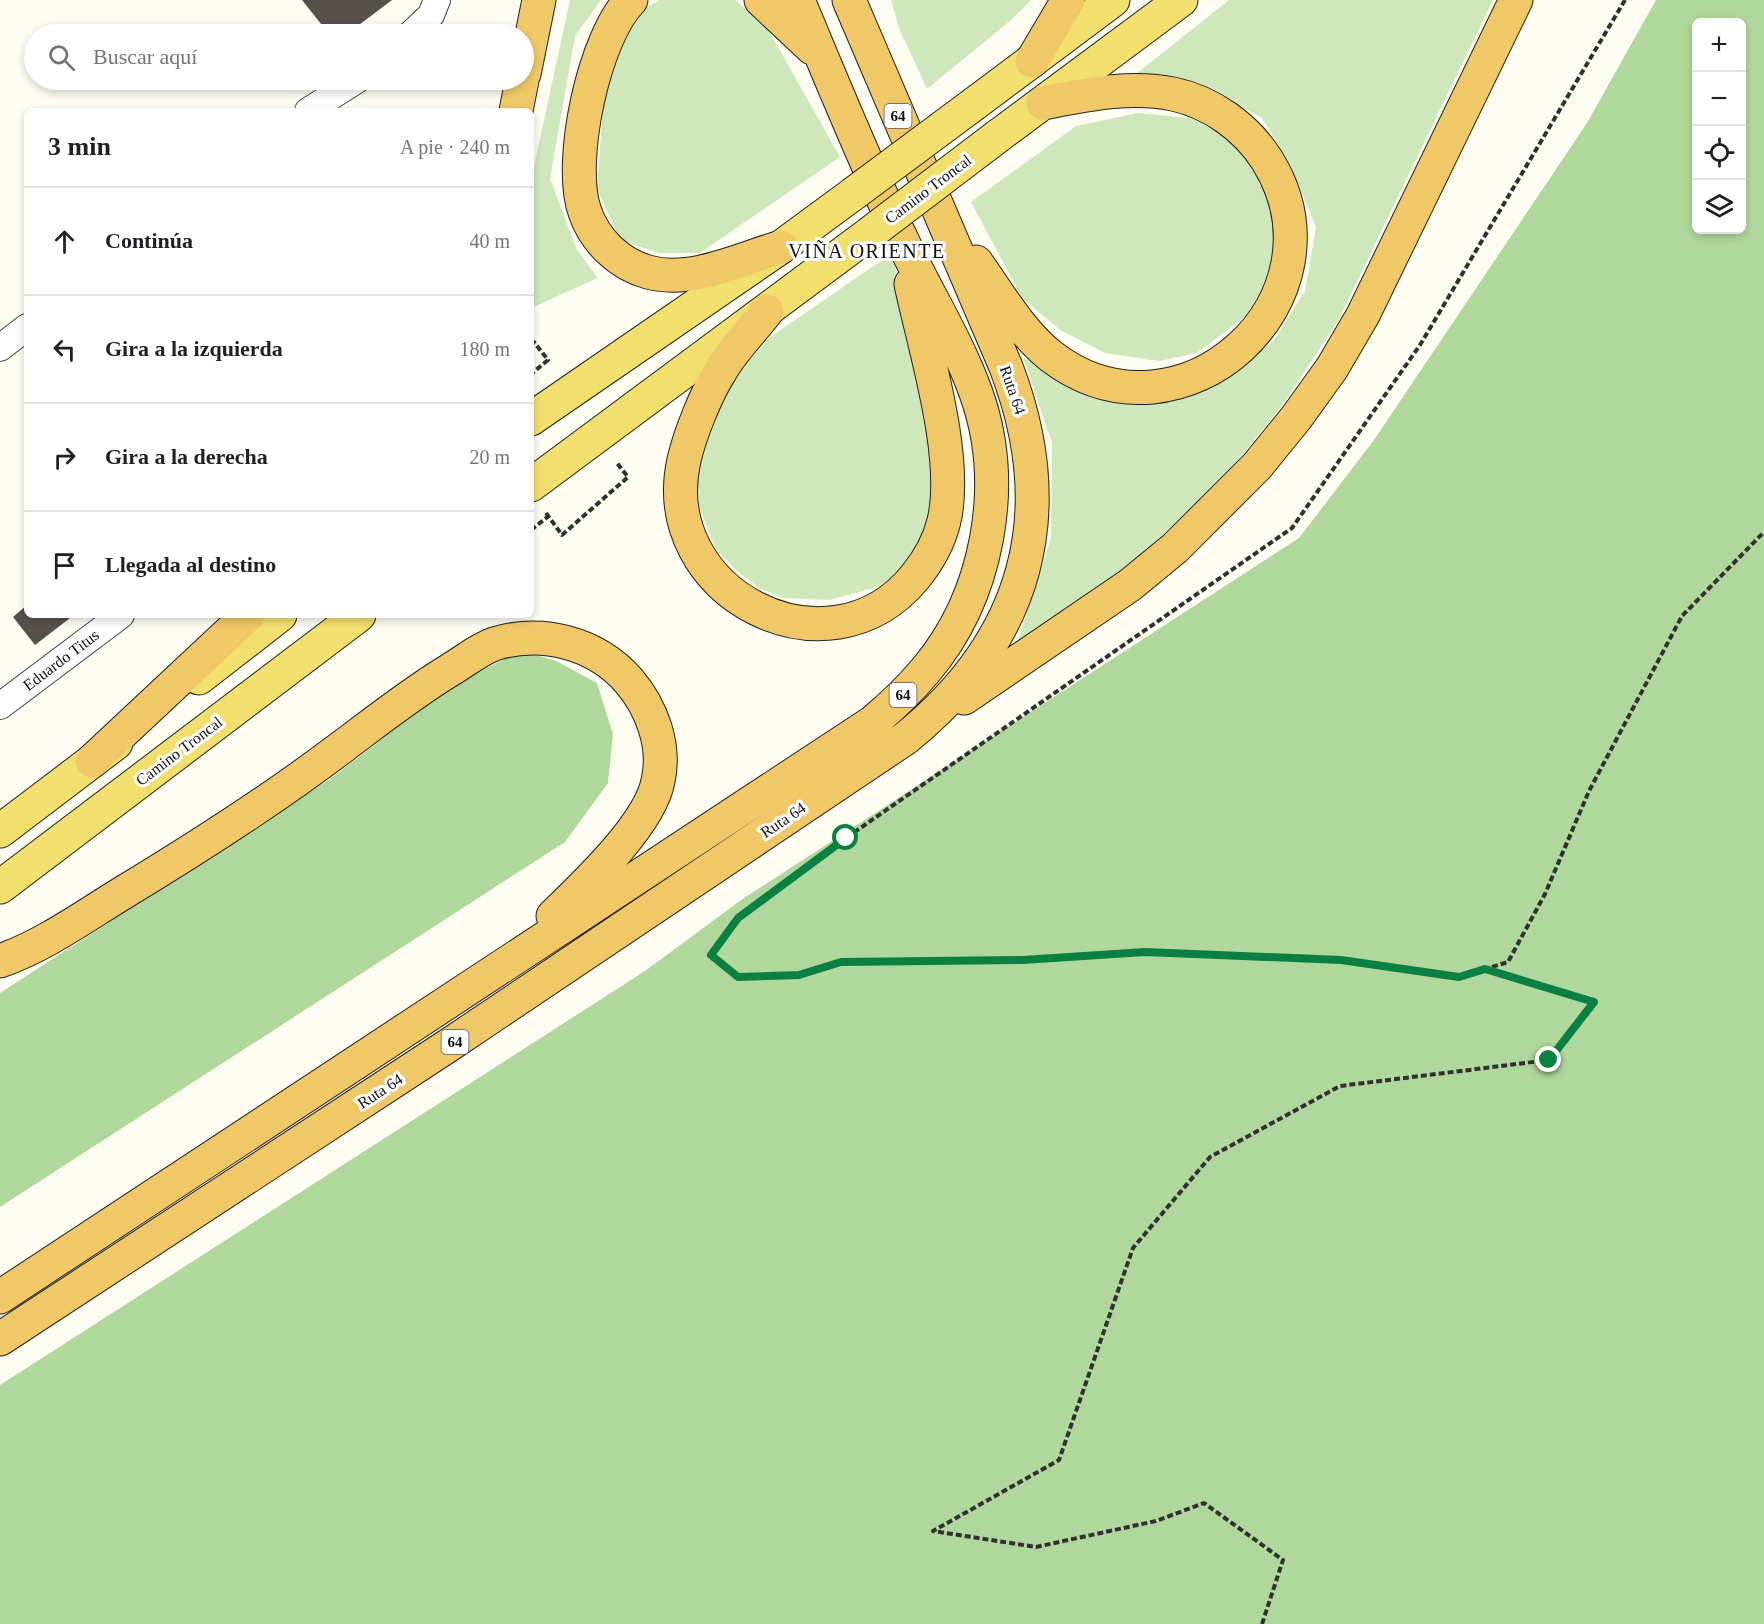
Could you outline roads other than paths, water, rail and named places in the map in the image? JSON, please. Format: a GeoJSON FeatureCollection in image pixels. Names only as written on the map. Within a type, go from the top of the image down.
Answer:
{"type":"FeatureCollection","features":[{"type":"Feature","properties":{"kind":"highway"},"geometry":{"type":"LineString","coordinates":[[534,25],[539,0]]}},
{"type":"Feature","properties":{"kind":"highway"},"geometry":{"type":"LineString","coordinates":[[631,0],[614,23],[606,40],[586,109],[580,153],[580,190],[591,228],[618,258],[650,272],[666,275],[701,271],[781,248]]}},
{"type":"Feature","properties":{"kind":"highway"},"geometry":{"type":"LineString","coordinates":[[761,0],[823,59]]}},
{"type":"Feature","properties":{"kind":"highway","name":"64"},"geometry":{"type":"LineString","coordinates":[[798,0],[823,59]]}},
{"type":"Feature","properties":{"kind":"highway"},"geometry":{"type":"LineString","coordinates":[[1032,61],[1068,0]]}},
{"type":"Feature","properties":{"kind":"highway"},"geometry":{"type":"LineString","coordinates":[[906,738],[1130,585],[1200,524],[1257,466],[1332,368],[1363,315],[1516,0]]}},
{"type":"Feature","properties":{"kind":"highway","name":"Ruta 64"},"geometry":{"type":"LineString","coordinates":[[0,1339],[459,1039],[906,738],[935,714],[961,687],[984,657],[1002,624],[1025,562],[1032,516],[1033,478],[1029,440],[1020,403],[855,7]]}},
{"type":"Feature","properties":{"kind":"highway","name":"Ruta 64"},"geometry":{"type":"LineString","coordinates":[[0,1297],[873,722],[914,684],[948,640],[965,607],[980,564],[990,510],[991,465],[986,430],[964,362],[902,242],[823,59]]}},
{"type":"Feature","properties":{"kind":"highway"},"geometry":{"type":"LineString","coordinates":[[517,108],[520,90]]}},
{"type":"Feature","properties":{"kind":"highway"},"geometry":{"type":"LineString","coordinates":[[938,210],[1033,340],[1053,358],[1076,371],[1101,381],[1127,386],[1154,386],[1205,373],[1228,359],[1248,342],[1278,298],[1286,273],[1290,247],[1290,221],[1284,195],[1260,148],[1220,113],[1197,101],[1172,93],[1111,91],[1043,103]]}},
{"type":"Feature","properties":{"kind":"highway"},"geometry":{"type":"LineString","coordinates":[[767,311],[720,372],[691,437],[684,460],[681,484],[687,530],[696,552],[710,573],[726,590],[745,604],[791,621],[816,623],[842,620],[866,613],[888,601],[908,585],[924,566],[936,544],[944,520],[944,434],[902,242]]}},
{"type":"Feature","properties":{"kind":"highway"},"geometry":{"type":"LineString","coordinates":[[92,761],[245,618]]}},
{"type":"Feature","properties":{"kind":"highway"},"geometry":{"type":"LineString","coordinates":[[0,961],[59,932],[265,805],[405,697],[472,654],[516,639],[538,638],[561,641],[583,647],[603,658],[636,690],[648,709],[660,753],[655,798],[602,868],[493,973]]}},
{"type":"Feature","properties":{"kind":"main road"},"geometry":{"type":"LineString","coordinates":[[534,417],[781,248],[1113,0]]}},
{"type":"Feature","properties":{"kind":"main road","name":"Camino Troncal"},"geometry":{"type":"LineString","coordinates":[[534,483],[1181,0]]}},
{"type":"Feature","properties":{"kind":"main road"},"geometry":{"type":"LineString","coordinates":[[0,831],[276,618]]}},
{"type":"Feature","properties":{"kind":"main road","name":"Camino Troncal"},"geometry":{"type":"LineString","coordinates":[[0,887],[355,618]]}},
{"type":"Feature","properties":{"kind":"street"},"geometry":{"type":"LineString","coordinates":[[422,24],[431,15],[437,0]]}},
{"type":"Feature","properties":{"kind":"street"},"geometry":{"type":"LineString","coordinates":[[313,108],[341,90]]}},
{"type":"Feature","properties":{"kind":"street"},"geometry":{"type":"LineString","coordinates":[[0,348],[24,329]]}},
{"type":"Feature","properties":{"kind":"street","name":"Eduardo Titus"},"geometry":{"type":"LineString","coordinates":[[0,706],[118,618]]}},
{"type":"Feature","properties":{"kind":"district","name":"VIÑA ORIENTE"},"geometry":{"type":"Point","coordinates":[867,251]}}]}
